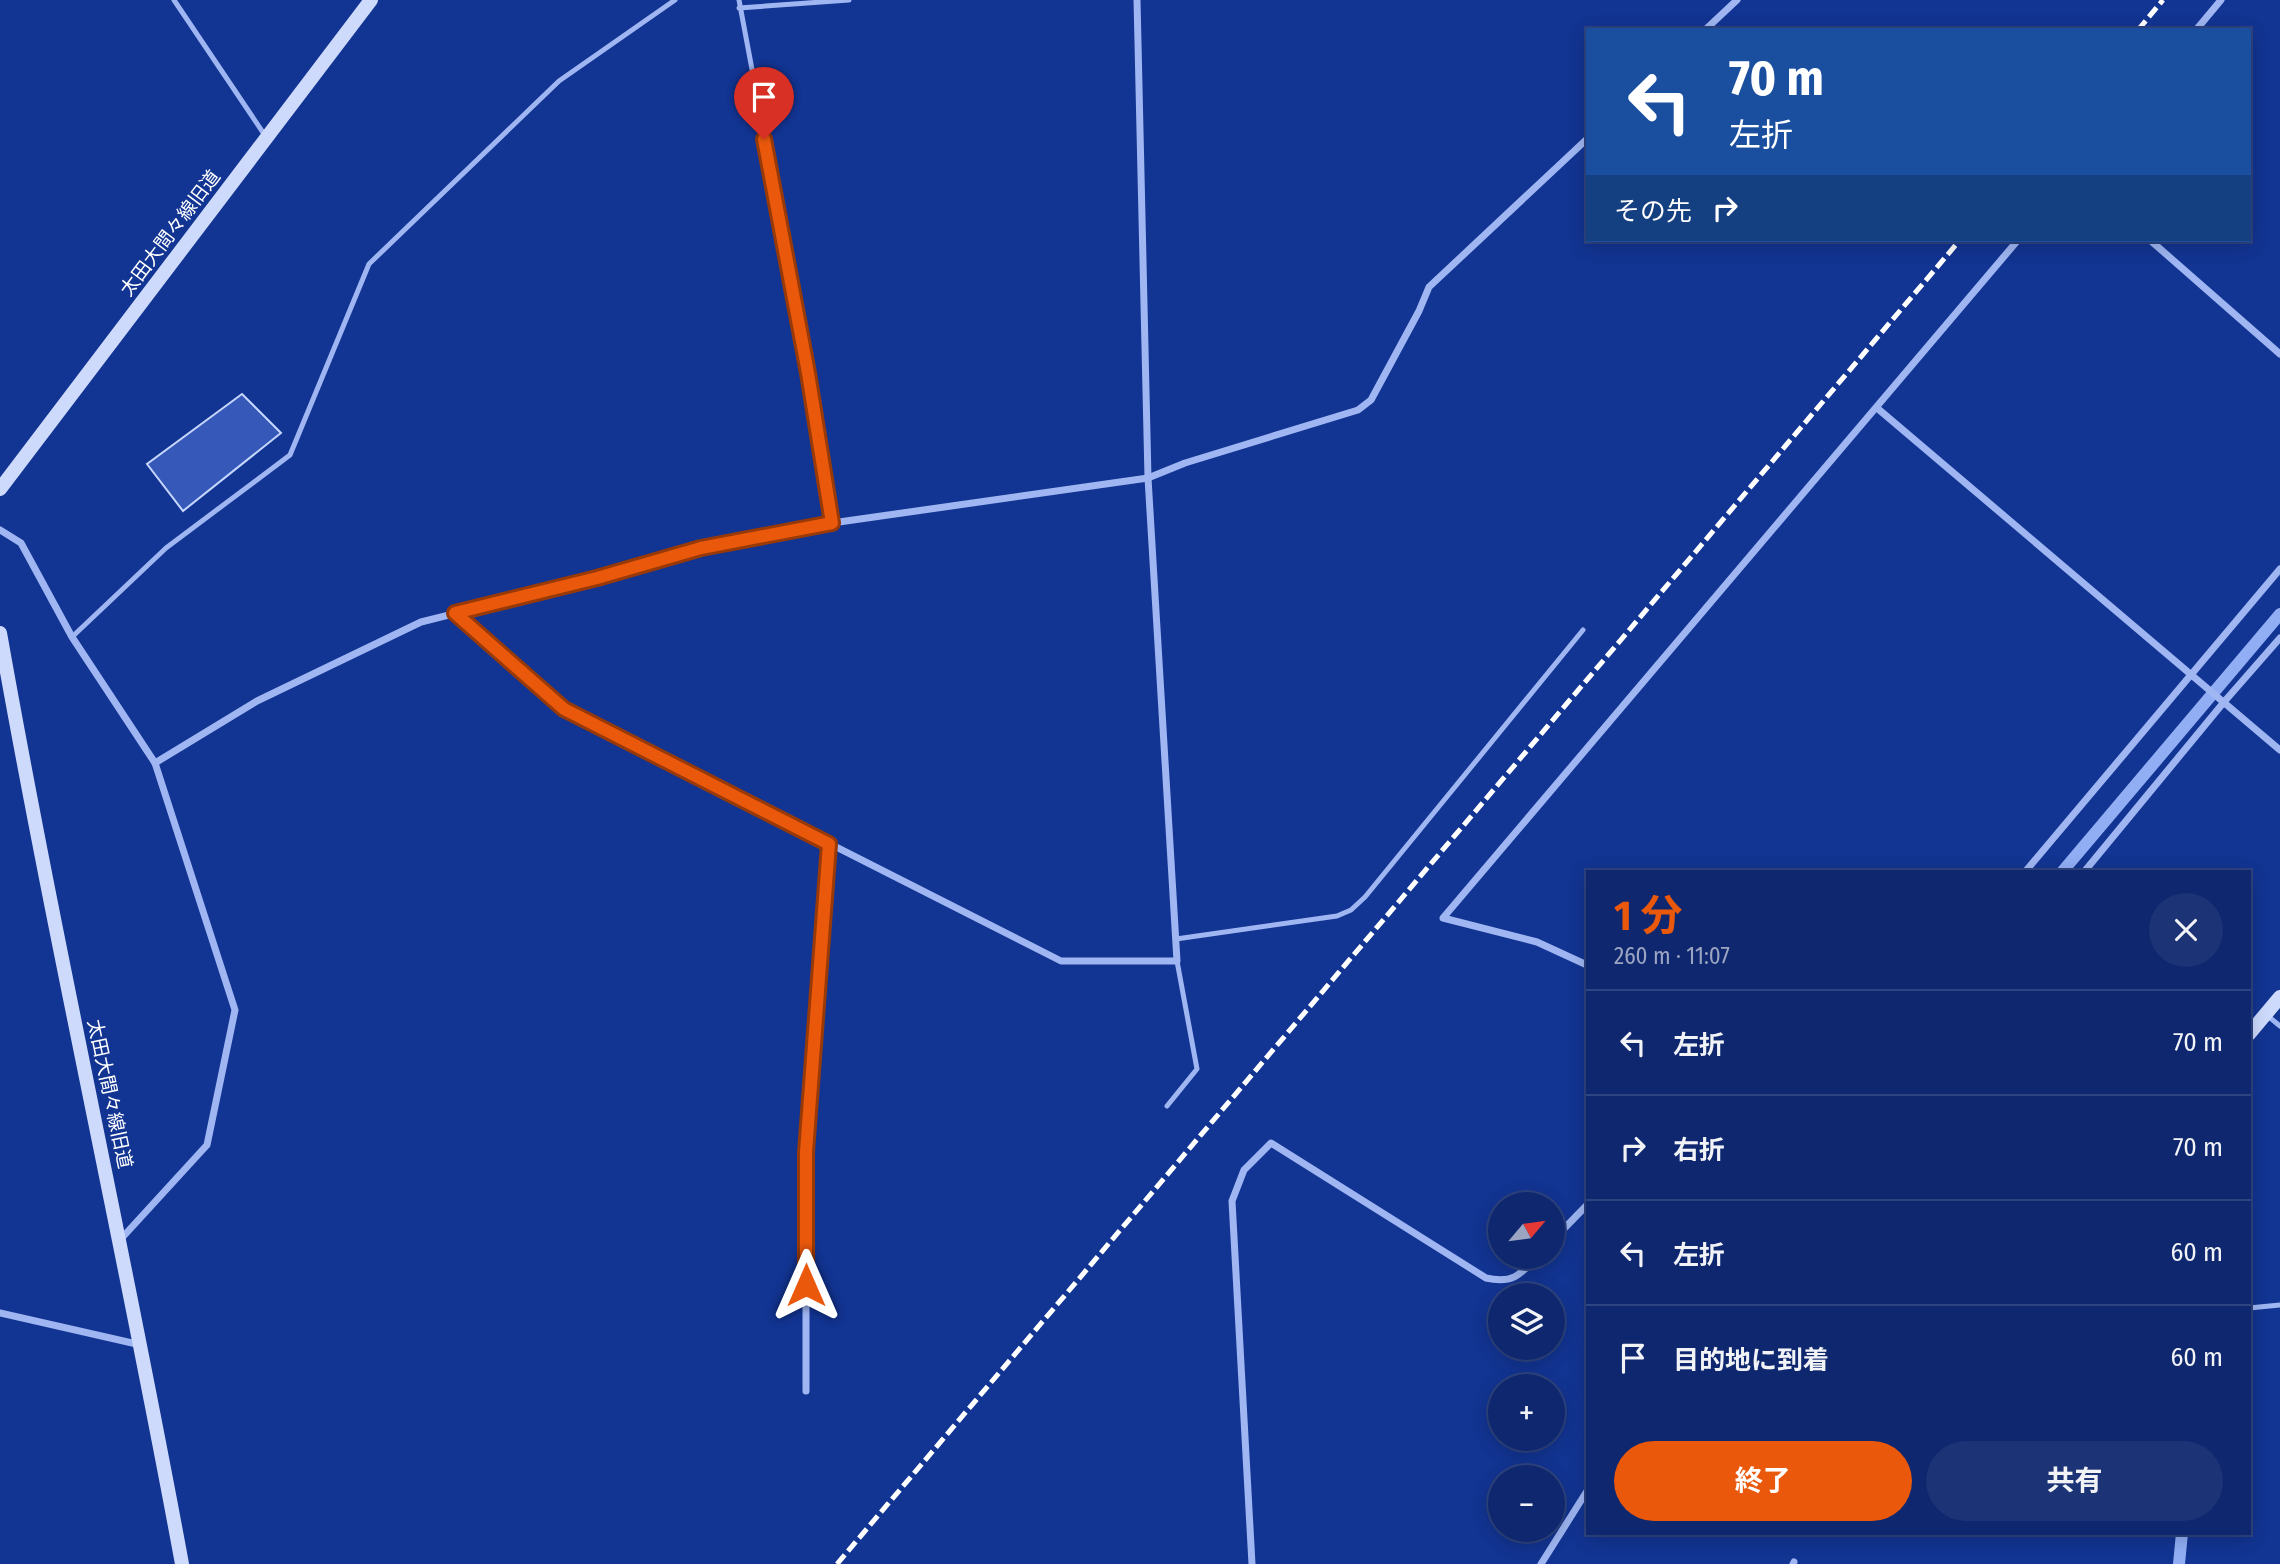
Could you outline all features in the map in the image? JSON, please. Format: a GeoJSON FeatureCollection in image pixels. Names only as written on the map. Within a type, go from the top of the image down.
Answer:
{"type":"FeatureCollection","features":[{"type":"Feature","properties":{"kind":"street","name":"太田大間々線旧道"},"geometry":{"type":"LineString","coordinates":[[0,489],[371,0]]}},
{"type":"Feature","properties":{"kind":"street"},"geometry":{"type":"LineString","coordinates":[[455,613],[564,709],[1060,961],[1177,961],[1149,478],[1137,0]]}},
{"type":"Feature","properties":{"kind":"street"},"geometry":{"type":"LineString","coordinates":[[1707,28],[1737,0]]}},
{"type":"Feature","properties":{"kind":"street"},"geometry":{"type":"LineString","coordinates":[[2198,28],[2221,0]]}},
{"type":"Feature","properties":{"kind":"street"},"geometry":{"type":"LineString","coordinates":[[155,763],[257,701],[421,622],[597,578],[701,548],[832,523],[1149,478],[1185,463],[1358,411],[1371,400],[1429,287],[1586,140]]}},
{"type":"Feature","properties":{"kind":"street"},"geometry":{"type":"LineString","coordinates":[[1586,965],[1537,942],[1443,918],[2016,242]]}},
{"type":"Feature","properties":{"kind":"street"},"geometry":{"type":"LineString","coordinates":[[2152,242],[2280,354]]}},
{"type":"Feature","properties":{"kind":"street"},"geometry":{"type":"LineString","coordinates":[[1877,408],[2280,750]]}},
{"type":"Feature","properties":{"kind":"street"},"geometry":{"type":"LineString","coordinates":[[0,530],[21,542],[72,638],[155,763],[235,1010],[207,1145],[120,1240]]}},
{"type":"Feature","properties":{"kind":"street"},"geometry":{"type":"LineString","coordinates":[[2027,870],[2280,569]]}},
{"type":"Feature","properties":{"kind":"street","name":"太田大間々線旧道"},"geometry":{"type":"LineString","coordinates":[[0,633],[43,864],[142,1345],[182,1564]]}},
{"type":"Feature","properties":{"kind":"street"},"geometry":{"type":"LineString","coordinates":[[2086,870],[2280,638]]}},
{"type":"Feature","properties":{"kind":"street"},"geometry":{"type":"LineString","coordinates":[[806,1391],[806,1152],[829,844]]}},
{"type":"Feature","properties":{"kind":"street"},"geometry":{"type":"LineString","coordinates":[[2251,1032],[2280,997]]}},
{"type":"Feature","properties":{"kind":"street"},"geometry":{"type":"LineString","coordinates":[[1252,1564],[1232,1201],[1244,1170],[1271,1143],[1486,1278],[1503,1282],[1525,1269]]}},
{"type":"Feature","properties":{"kind":"street"},"geometry":{"type":"LineString","coordinates":[[1565,1228],[1586,1206]]}},
{"type":"Feature","properties":{"kind":"street"},"geometry":{"type":"LineString","coordinates":[[0,1313],[142,1345]]}},
{"type":"Feature","properties":{"kind":"street"},"geometry":{"type":"LineString","coordinates":[[1541,1564],[1586,1493]]}},
{"type":"Feature","properties":{"kind":"lane"},"geometry":{"type":"LineString","coordinates":[[174,0],[267,138]]}},
{"type":"Feature","properties":{"kind":"lane"},"geometry":{"type":"LineString","coordinates":[[72,638],[166,548],[290,455],[369,264],[559,82],[675,0]]}},
{"type":"Feature","properties":{"kind":"lane"},"geometry":{"type":"LineString","coordinates":[[739,0],[808,373],[832,523]]}},
{"type":"Feature","properties":{"kind":"lane"},"geometry":{"type":"LineString","coordinates":[[739,8],[849,0]]}},
{"type":"Feature","properties":{"kind":"lane"},"geometry":{"type":"LineString","coordinates":[[1176,939],[1337,916],[1351,910],[1365,897],[1583,631]]}},
{"type":"Feature","properties":{"kind":"lane"},"geometry":{"type":"LineString","coordinates":[[1167,1106],[1197,1069],[1177,961]]}},
{"type":"Feature","properties":{"kind":"lane"},"geometry":{"type":"LineString","coordinates":[[2265,1014],[2280,1026]]}},
{"type":"Feature","properties":{"kind":"lane"},"geometry":{"type":"LineString","coordinates":[[2251,1308],[2280,1305]]}},
{"type":"Feature","properties":{"kind":"building"},"geometry":{"type":"Polygon","coordinates":[[[242,394],[281,433],[183,511],[147,464],[242,394]]]}},
{"type":"Feature","properties":{"kind":"waterway"},"geometry":{"type":"LineString","coordinates":[[2064,870],[2280,614]]}},
{"type":"Feature","properties":{"kind":"waterway"},"geometry":{"type":"LineString","coordinates":[[2179,1564],[2182,1535]]}},
{"type":"Feature","properties":{"kind":"railway"},"geometry":{"type":"LineString","coordinates":[[2140,28],[2163,0]]}},
{"type":"Feature","properties":{"kind":"railway"},"geometry":{"type":"LineString","coordinates":[[837,1564],[1958,242]]}},
{"type":"Feature","properties":{"kind":"route"},"geometry":{"type":"LineString","coordinates":[[764,139],[808,373],[832,523],[701,548],[597,578],[455,613],[564,709],[829,844],[806,1152],[806,1285]]}}]}
